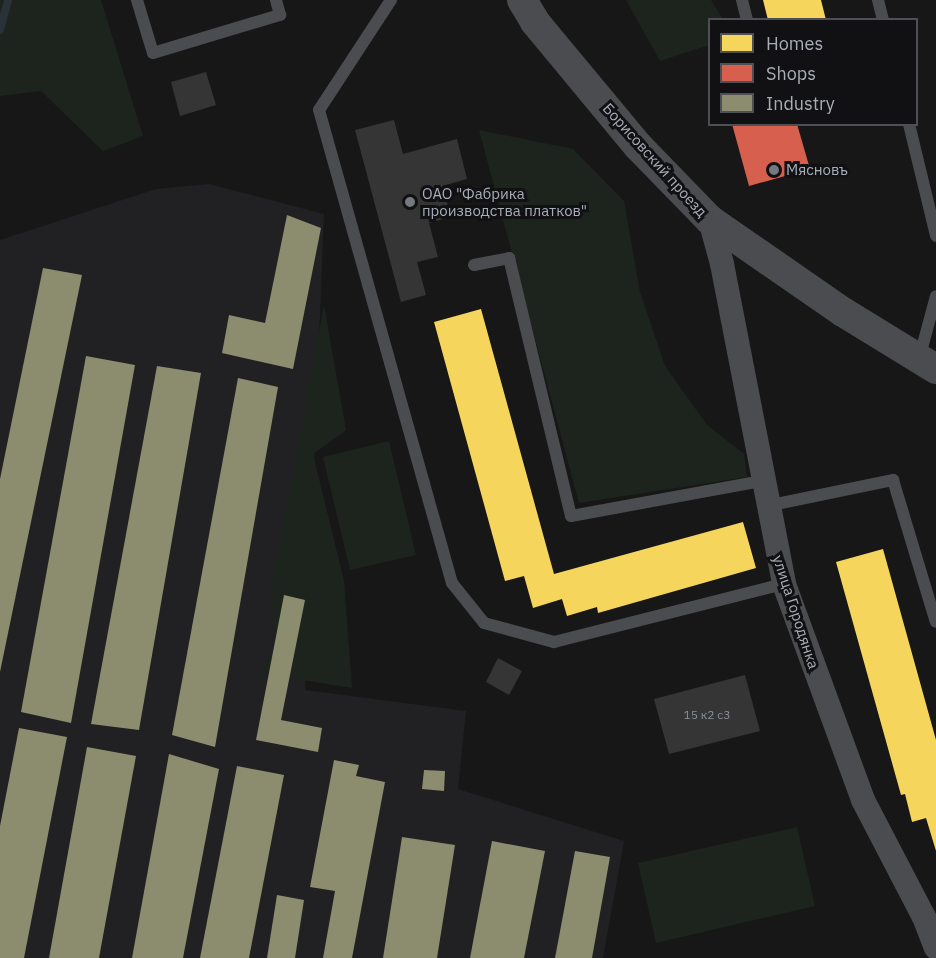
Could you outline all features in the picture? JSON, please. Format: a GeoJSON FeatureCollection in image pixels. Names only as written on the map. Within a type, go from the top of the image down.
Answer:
{"type":"FeatureCollection","features":[{"type":"Feature","properties":{"kind":"street","name":"Борисовский проезд"},"geometry":{"type":"LineString","coordinates":[[522,0],[535,22],[638,146],[710,220],[928,364]]}},
{"type":"Feature","properties":{"kind":"street","name":"улица Городянка"},"geometry":{"type":"LineString","coordinates":[[710,220],[722,264],[766,506],[784,584],[863,800],[932,917],[936,948]]}},
{"type":"Feature","properties":{"kind":"lane"},"geometry":{"type":"LineString","coordinates":[[137,0],[153,53],[280,15],[276,0]]}},
{"type":"Feature","properties":{"kind":"lane"},"geometry":{"type":"LineString","coordinates":[[391,0],[319,110],[452,583],[484,623],[555,642],[784,584]]}},
{"type":"Feature","properties":{"kind":"lane"},"geometry":{"type":"LineString","coordinates":[[742,0],[746,18]]}},
{"type":"Feature","properties":{"kind":"lane"},"geometry":{"type":"LineString","coordinates":[[878,0],[882,18]]}},
{"type":"Feature","properties":{"kind":"lane"},"geometry":{"type":"LineString","coordinates":[[909,126],[936,236]]}},
{"type":"Feature","properties":{"kind":"lane"},"geometry":{"type":"LineString","coordinates":[[474,265],[509,258],[571,516],[762,482]]}},
{"type":"Feature","properties":{"kind":"lane"},"geometry":{"type":"LineString","coordinates":[[928,364],[936,296]]}},
{"type":"Feature","properties":{"kind":"lane"},"geometry":{"type":"LineString","coordinates":[[766,506],[893,480],[936,622]]}},
{"type":"Feature","properties":{"kind":"shaded area"},"geometry":{"type":"Polygon","coordinates":[[[0,0],[101,0],[143,136],[103,151],[41,91],[0,96],[0,0]]]}},
{"type":"Feature","properties":{"kind":"shaded area"},"geometry":{"type":"Polygon","coordinates":[[[626,0],[711,0],[722,18],[708,18],[708,45],[660,61],[626,0]]]}},
{"type":"Feature","properties":{"kind":"shaded area"},"geometry":{"type":"Polygon","coordinates":[[[479,130],[573,149],[624,201],[640,292],[665,366],[707,425],[744,454],[747,477],[579,503],[479,130]]]}},
{"type":"Feature","properties":{"kind":"shaded area"},"geometry":{"type":"Polygon","coordinates":[[[209,184],[324,214],[305,690],[466,711],[458,789],[624,841],[603,958],[0,958],[0,240],[156,189],[209,184]]]}},
{"type":"Feature","properties":{"kind":"shaded area"},"geometry":{"type":"Polygon","coordinates":[[[324,305],[346,430],[313,454],[344,581],[352,688],[260,673],[276,644],[271,593],[324,305]]]}},
{"type":"Feature","properties":{"kind":"shaded area"},"geometry":{"type":"Polygon","coordinates":[[[389,441],[416,555],[350,570],[323,457],[389,441]]]}},
{"type":"Feature","properties":{"kind":"shaded area"},"geometry":{"type":"Polygon","coordinates":[[[797,827],[815,906],[656,943],[638,863],[797,827]]]}},
{"type":"Feature","properties":{"kind":"building: Homes"},"geometry":{"type":"Polygon","coordinates":[[[763,0],[821,0],[826,18],[768,18],[763,0]]]}},
{"type":"Feature","properties":{"kind":"building: Homes"},"geometry":{"type":"Polygon","coordinates":[[[481,309],[554,574],[743,522],[756,568],[598,613],[597,607],[567,616],[562,599],[533,608],[524,576],[505,581],[434,322],[481,309]]]}},
{"type":"Feature","properties":{"kind":"building: Homes"},"geometry":{"type":"Polygon","coordinates":[[[883,549],[936,740],[936,851],[926,818],[912,822],[905,794],[901,795],[836,562],[883,549]]]}},
{"type":"Feature","properties":{"kind":"building: Shops"},"geometry":{"type":"Polygon","coordinates":[[[733,126],[798,126],[810,169],[749,186],[733,126]]]}},
{"type":"Feature","properties":{"kind":"building: Industry"},"geometry":{"type":"Polygon","coordinates":[[[287,215],[321,228],[293,369],[222,353],[229,315],[265,323],[287,215]]]}},
{"type":"Feature","properties":{"kind":"building: Industry"},"geometry":{"type":"Polygon","coordinates":[[[43,268],[82,275],[0,672],[0,479],[43,268]]]}},
{"type":"Feature","properties":{"kind":"building: Industry"},"geometry":{"type":"Polygon","coordinates":[[[86,356],[135,365],[71,723],[21,712],[86,356]]]}},
{"type":"Feature","properties":{"kind":"building: Industry"},"geometry":{"type":"Polygon","coordinates":[[[157,366],[201,373],[139,730],[91,724],[157,366]]]}},
{"type":"Feature","properties":{"kind":"building: Industry"},"geometry":{"type":"Polygon","coordinates":[[[238,378],[278,387],[215,747],[172,735],[238,378]]]}},
{"type":"Feature","properties":{"kind":"building: Industry"},"geometry":{"type":"Polygon","coordinates":[[[284,595],[305,600],[281,720],[322,728],[318,752],[256,740],[284,595]]]}},
{"type":"Feature","properties":{"kind":"building: Industry"},"geometry":{"type":"Polygon","coordinates":[[[19,728],[67,737],[24,958],[0,958],[0,826],[19,728]]]}},
{"type":"Feature","properties":{"kind":"building: Industry"},"geometry":{"type":"Polygon","coordinates":[[[87,747],[136,756],[99,958],[49,958],[87,747]]]}},
{"type":"Feature","properties":{"kind":"building: Industry"},"geometry":{"type":"Polygon","coordinates":[[[169,754],[219,769],[183,958],[132,958],[169,754]]]}},
{"type":"Feature","properties":{"kind":"building: Industry"},"geometry":{"type":"Polygon","coordinates":[[[334,760],[359,765],[356,776],[385,782],[352,958],[323,958],[335,891],[310,887],[334,760]]]}},
{"type":"Feature","properties":{"kind":"building: Industry"},"geometry":{"type":"Polygon","coordinates":[[[237,766],[284,775],[249,958],[200,958],[237,766]]]}},
{"type":"Feature","properties":{"kind":"building: Industry"},"geometry":{"type":"Polygon","coordinates":[[[424,770],[445,771],[444,791],[422,789],[424,770]]]}},
{"type":"Feature","properties":{"kind":"building: Industry"},"geometry":{"type":"Polygon","coordinates":[[[402,837],[455,845],[437,958],[383,958],[402,837]]]}},
{"type":"Feature","properties":{"kind":"building: Industry"},"geometry":{"type":"Polygon","coordinates":[[[492,841],[545,851],[524,958],[470,958],[492,841]]]}},
{"type":"Feature","properties":{"kind":"building: Industry"},"geometry":{"type":"Polygon","coordinates":[[[575,851],[610,857],[592,958],[555,958],[575,851]]]}},
{"type":"Feature","properties":{"kind":"building: Industry"},"geometry":{"type":"Polygon","coordinates":[[[277,895],[304,900],[295,958],[267,958],[277,895]]]}},
{"type":"Feature","properties":{"kind":"building: Other"},"geometry":{"type":"Polygon","coordinates":[[[206,72],[216,105],[180,116],[171,82],[206,72]]]}},
{"type":"Feature","properties":{"kind":"building: Other","name":"ОАО \"Фабрика производства платков\""},"geometry":{"type":"Polygon","coordinates":[[[394,120],[403,154],[457,139],[467,179],[442,186],[451,217],[429,223],[438,257],[417,262],[426,295],[401,302],[355,130],[394,120]]]}},
{"type":"Feature","properties":{"kind":"building: Other"},"geometry":{"type":"Polygon","coordinates":[[[498,658],[522,671],[509,695],[486,682],[498,658]]]}},
{"type":"Feature","properties":{"kind":"building: Other"},"geometry":{"type":"Polygon","coordinates":[[[745,675],[760,731],[669,754],[654,699],[745,675]]]}},
{"type":"Feature","properties":{"kind":"waterway"},"geometry":{"type":"LineString","coordinates":[[0,30],[8,0]]}},
{"type":"Feature","properties":{"kind":"place","name":"Мясновъ"},"geometry":{"type":"Point","coordinates":[774,170]}},
{"type":"Feature","properties":{"kind":"place","name":"ОАО \"Фабрика производства платков\""},"geometry":{"type":"Point","coordinates":[410,202]}}]}
